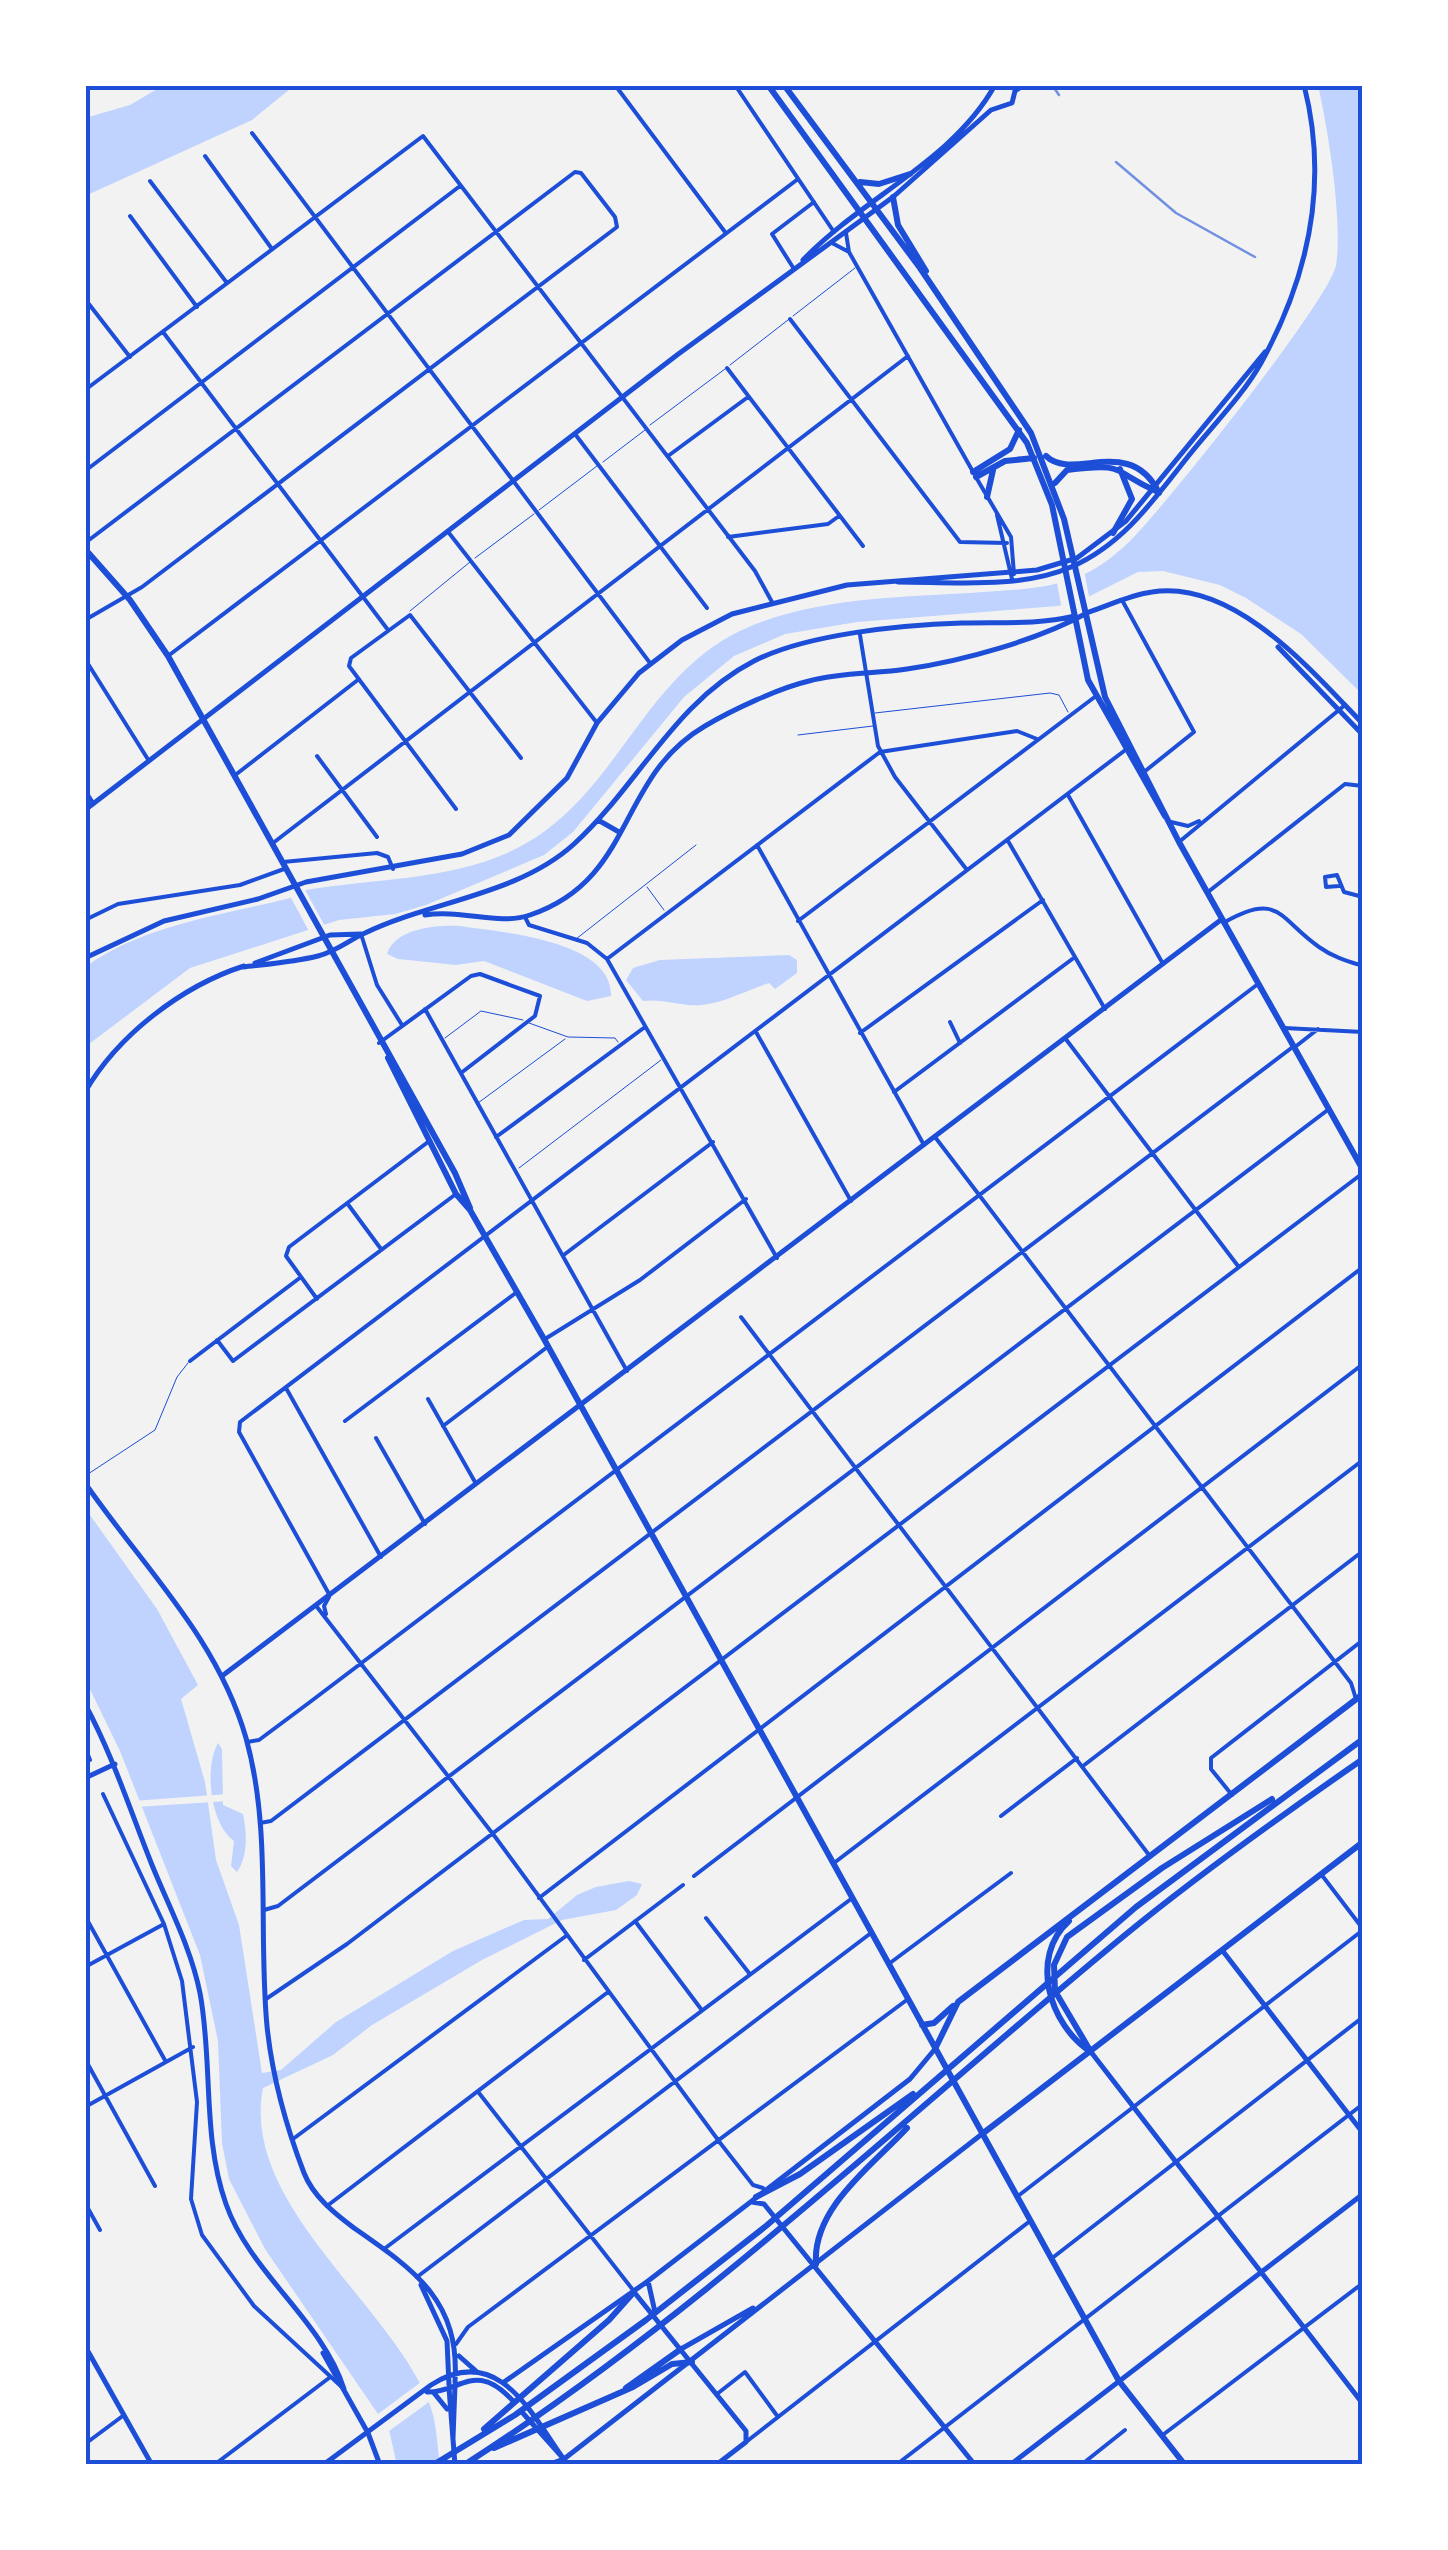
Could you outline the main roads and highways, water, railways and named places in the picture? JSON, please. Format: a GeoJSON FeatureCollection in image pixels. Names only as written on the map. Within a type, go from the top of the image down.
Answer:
{"type":"FeatureCollection","features":[{"type":"Feature","properties":{"kind":"main road"},"geometry":{"type":"LineString","coordinates":[[768,85],[1038,455],[1076,631],[1096,696],[1143,773],[1363,1171]]}},
{"type":"Feature","properties":{"kind":"main road"},"geometry":{"type":"LineString","coordinates":[[784,85],[855,178],[1020,412],[1055,488],[1105,697],[1128,748]]}},
{"type":"Feature","properties":{"kind":"main road"},"geometry":{"type":"LineString","coordinates":[[794,270],[834,232],[893,197],[1001,106],[1012,103],[1014,88],[1024,85]]}},
{"type":"Feature","properties":{"kind":"main road"},"geometry":{"type":"LineString","coordinates":[[1012,574],[1071,560],[1113,532],[1155,489],[1258,367],[1296,287],[1313,217],[1315,150],[1304,85]]}},
{"type":"Feature","properties":{"kind":"main road"},"geometry":{"type":"LineString","coordinates":[[875,206],[980,112],[993,88]]}},
{"type":"Feature","properties":{"kind":"main road"},"geometry":{"type":"LineString","coordinates":[[993,88],[1001,106]]}},
{"type":"Feature","properties":{"kind":"main road"},"geometry":{"type":"LineString","coordinates":[[855,178],[868,186],[910,174]]}},
{"type":"Feature","properties":{"kind":"main road"},"geometry":{"type":"LineString","coordinates":[[893,197],[898,224],[932,285]]}},
{"type":"Feature","properties":{"kind":"main road"},"geometry":{"type":"LineString","coordinates":[[85,810],[575,434],[846,232],[863,214]]}},
{"type":"Feature","properties":{"kind":"main road"},"geometry":{"type":"LineString","coordinates":[[1019,429],[1010,449],[975,475],[1038,455],[1059,464],[1116,459],[1155,489]]}},
{"type":"Feature","properties":{"kind":"main road"},"geometry":{"type":"LineString","coordinates":[[987,497],[988,478],[997,465]]}},
{"type":"Feature","properties":{"kind":"main road"},"geometry":{"type":"LineString","coordinates":[[1055,488],[1056,478],[1067,470],[1120,468],[1155,489]]}},
{"type":"Feature","properties":{"kind":"main road"},"geometry":{"type":"LineString","coordinates":[[1113,532],[1132,498],[1120,468]]}},
{"type":"Feature","properties":{"kind":"main road"},"geometry":{"type":"LineString","coordinates":[[85,958],[164,921],[258,899],[306,882],[462,854],[522,826],[567,778],[620,692],[650,664],[707,626],[772,602],[875,582],[1056,573],[1090,558],[1126,532],[1155,489]]}},
{"type":"Feature","properties":{"kind":"main road"},"geometry":{"type":"LineString","coordinates":[[85,546],[126,595],[168,656],[1084,2319],[1119,2381],[1185,2465]]}},
{"type":"Feature","properties":{"kind":"main road"},"geometry":{"type":"LineString","coordinates":[[403,920],[456,911],[525,917],[584,887],[606,861],[643,788],[688,737],[798,684],[926,666],[1037,636],[1090,612],[1152,592],[1195,593],[1227,604],[1266,634],[1363,724]]}},
{"type":"Feature","properties":{"kind":"main road"},"geometry":{"type":"LineString","coordinates":[[85,1092],[117,1052],[155,1016],[206,982],[330,935],[361,934],[403,920],[547,863],[598,820],[680,718],[735,672],[785,648],[952,624],[1040,624],[1090,612]]}},
{"type":"Feature","properties":{"kind":"main road"},"geometry":{"type":"LineString","coordinates":[[1342,708],[1363,735]]}},
{"type":"Feature","properties":{"kind":"main road"},"geometry":{"type":"LineString","coordinates":[[598,820],[619,832]]}},
{"type":"Feature","properties":{"kind":"main road"},"geometry":{"type":"LineString","coordinates":[[222,1676],[1224,921]]}},
{"type":"Feature","properties":{"kind":"main road"},"geometry":{"type":"LineString","coordinates":[[243,967],[322,955],[349,944],[361,934]]}},
{"type":"Feature","properties":{"kind":"main road"},"geometry":{"type":"LineString","coordinates":[[432,1140],[456,1194],[470,1210]]}},
{"type":"Feature","properties":{"kind":"main road"},"geometry":{"type":"LineString","coordinates":[[85,1480],[177,1601],[222,1676],[247,1742],[263,1822],[266,1999],[274,2070],[304,2176],[327,2206],[419,2280],[443,2308],[456,2344],[452,2373],[323,2465]]}},
{"type":"Feature","properties":{"kind":"main road"},"geometry":{"type":"LineString","coordinates":[[922,2025],[934,2023],[1360,1698]]}},
{"type":"Feature","properties":{"kind":"main road"},"geometry":{"type":"LineString","coordinates":[[85,1704],[115,1764],[199,1989],[215,2156],[226,2207],[252,2252],[314,2338],[368,2433],[380,2465]]}},
{"type":"Feature","properties":{"kind":"main road"},"geometry":{"type":"LineString","coordinates":[[434,2465],[512,2412],[532,2403],[646,2320],[785,2210],[1061,1970],[1291,1789],[1363,1739]]}},
{"type":"Feature","properties":{"kind":"main road"},"geometry":{"type":"LineString","coordinates":[[525,2428],[540,2412],[670,2317],[794,2219],[1061,1989],[1237,1847],[1363,1761]]}},
{"type":"Feature","properties":{"kind":"main road"},"geometry":{"type":"LineString","coordinates":[[85,1778],[115,1764]]}},
{"type":"Feature","properties":{"kind":"main road"},"geometry":{"type":"LineString","coordinates":[[1091,2052],[1055,1990],[1054,1965],[1067,1937],[1248,1810],[1291,1789]]}},
{"type":"Feature","properties":{"kind":"main road"},"geometry":{"type":"LineString","coordinates":[[547,2465],[566,2462],[768,2299],[1363,1842]]}},
{"type":"Feature","properties":{"kind":"main road"},"geometry":{"type":"LineString","coordinates":[[1084,1907],[1056,1934],[1047,1974],[1060,2015],[1363,2404]]}},
{"type":"Feature","properties":{"kind":"main road"},"geometry":{"type":"LineString","coordinates":[[1222,1950],[1363,2134]]}},
{"type":"Feature","properties":{"kind":"main road"},"geometry":{"type":"LineString","coordinates":[[504,2382],[634,2292],[910,2079],[935,2048],[958,2002]]}},
{"type":"Feature","properties":{"kind":"main road"},"geometry":{"type":"LineString","coordinates":[[752,2200],[800,2174],[922,2089]]}},
{"type":"Feature","properties":{"kind":"main road"},"geometry":{"type":"LineString","coordinates":[[816,2264],[819,2234],[832,2208],[924,2108]]}},
{"type":"Feature","properties":{"kind":"main road"},"geometry":{"type":"LineString","coordinates":[[1010,2465],[1363,2194]]}},
{"type":"Feature","properties":{"kind":"main road"},"geometry":{"type":"LineString","coordinates":[[752,2200],[764,2204],[816,2264],[975,2465]]}},
{"type":"Feature","properties":{"kind":"main road"},"geometry":{"type":"LineString","coordinates":[[419,2280],[443,2328],[452,2373],[452,2441]]}},
{"type":"Feature","properties":{"kind":"main road"},"geometry":{"type":"LineString","coordinates":[[648,2281],[658,2320]]}},
{"type":"Feature","properties":{"kind":"main road"},"geometry":{"type":"LineString","coordinates":[[512,2412],[525,2394],[609,2320],[634,2292]]}},
{"type":"Feature","properties":{"kind":"main road"},"geometry":{"type":"LineString","coordinates":[[634,2292],[746,2431],[746,2442],[716,2465]]}},
{"type":"Feature","properties":{"kind":"main road"},"geometry":{"type":"LineString","coordinates":[[621,2392],[681,2349],[768,2299]]}},
{"type":"Feature","properties":{"kind":"main road"},"geometry":{"type":"LineString","coordinates":[[85,2346],[152,2465]]}},
{"type":"Feature","properties":{"kind":"main road"},"geometry":{"type":"LineString","coordinates":[[457,2352],[464,2364],[504,2382],[566,2462]]}},
{"type":"Feature","properties":{"kind":"main road"},"geometry":{"type":"LineString","coordinates":[[466,2463],[525,2428],[621,2392],[672,2364],[692,2362]]}},
{"type":"Feature","properties":{"kind":"main road"},"geometry":{"type":"LineString","coordinates":[[452,2373],[479,2373]]}},
{"type":"Feature","properties":{"kind":"main road"},"geometry":{"type":"LineString","coordinates":[[430,2392],[452,2384],[482,2382],[505,2393],[566,2462]]}},
{"type":"Feature","properties":{"kind":"main road"},"geometry":{"type":"LineString","coordinates":[[452,2384],[448,2412],[455,2465]]}},
{"type":"Feature","properties":{"kind":"main road"},"geometry":{"type":"LineString","coordinates":[[430,2392],[448,2412]]}},
{"type":"Feature","properties":{"kind":"water"},"geometry":{"type":"Polygon","coordinates":[[[164,85],[295,85],[252,120],[85,196],[85,118],[130,105],[164,85]]]}},
{"type":"Feature","properties":{"kind":"water"},"geometry":{"type":"Polygon","coordinates":[[[1318,85],[1363,85],[1363,695],[1301,634],[1246,598],[1220,585],[1163,571],[1138,572],[1090,596],[1058,606],[857,622],[785,634],[734,656],[684,697],[573,832],[544,855],[426,905],[395,914],[339,920],[190,968],[85,1047],[85,967],[108,952],[158,931],[290,898],[306,890],[430,874],[490,860],[518,848],[571,809],[678,677],[732,635],[761,622],[822,606],[1050,585],[1080,576],[1109,559],[1147,522],[1243,405],[1327,286],[1338,247],[1336,201],[1318,85]]]}},
{"type":"Feature","properties":{"kind":"water"},"geometry":{"type":"Polygon","coordinates":[[[460,926],[525,936],[574,951],[594,962],[607,977],[611,996],[587,1001],[484,961],[456,965],[398,959],[387,954],[391,945],[408,933],[460,926]]]}},
{"type":"Feature","properties":{"kind":"water"},"geometry":{"type":"Polygon","coordinates":[[[789,955],[797,960],[797,973],[775,989],[769,983],[708,1004],[643,1001],[626,980],[633,968],[660,960],[789,955]]]}},
{"type":"Feature","properties":{"kind":"water"},"geometry":{"type":"Polygon","coordinates":[[[85,1508],[157,1609],[198,1685],[181,1699],[205,1782],[216,1860],[239,1925],[262,2073],[281,2070],[336,2022],[453,1951],[524,1920],[548,1919],[577,1895],[596,1887],[629,1881],[642,1884],[637,1895],[616,1910],[562,1920],[482,1960],[372,2025],[333,2055],[263,2088],[262,2131],[274,2172],[295,2213],[411,2367],[430,2405],[440,2465],[397,2465],[389,2430],[265,2249],[229,2179],[222,2143],[218,2041],[200,1955],[120,1751],[85,1679],[85,1508]]]}},
{"type":"Feature","properties":{"kind":"water"},"geometry":{"type":"Polygon","coordinates":[[[218,1743],[222,1749],[223,1805],[243,1814],[245,1852],[237,1872],[231,1866],[234,1841],[219,1822],[212,1795],[211,1766],[218,1743]]]}},
{"type":"Feature","properties":{"kind":"tram line"},"geometry":{"type":"LineString","coordinates":[[1052,85],[1059,95]]}},
{"type":"Feature","properties":{"kind":"tram line"},"geometry":{"type":"LineString","coordinates":[[1116,162],[1176,213],[1255,257]]}}]}
